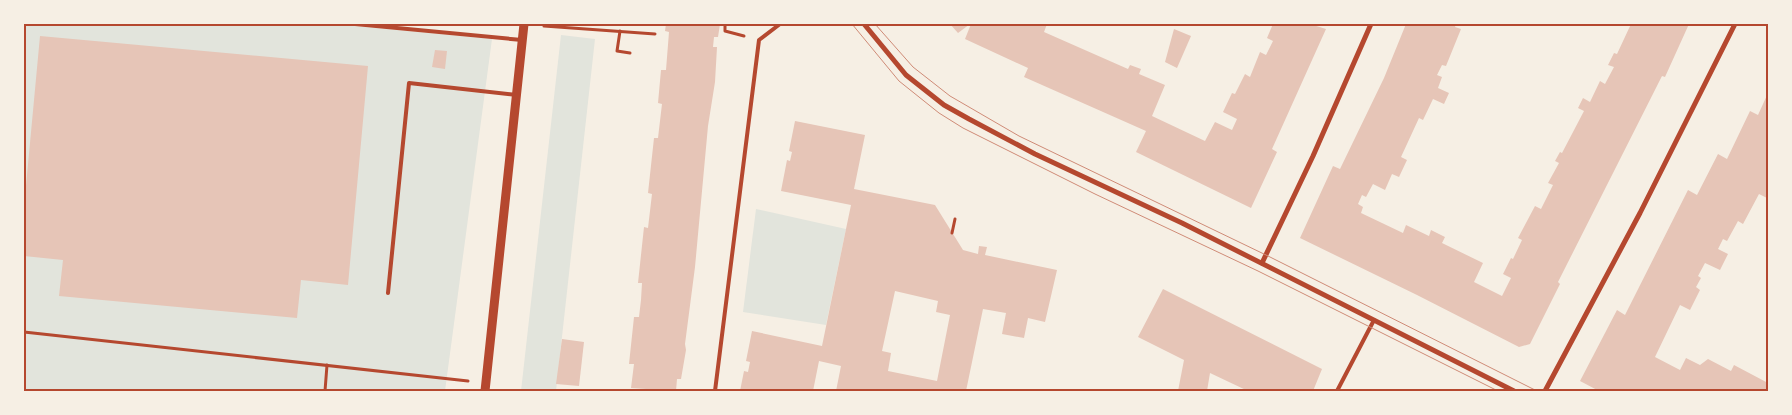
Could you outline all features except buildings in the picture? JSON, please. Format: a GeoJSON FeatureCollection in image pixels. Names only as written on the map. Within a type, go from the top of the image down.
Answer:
{"type":"FeatureCollection","features":[{"type":"Feature","properties":{"kind":"street"},"geometry":{"type":"LineString","coordinates":[[486,387],[524,24]]}},
{"type":"Feature","properties":{"kind":"street"},"geometry":{"type":"LineString","coordinates":[[864,24],[906,75],[944,105],[1028,151],[1182,223],[1514,391]]}},
{"type":"Feature","properties":{"kind":"street"},"geometry":{"type":"LineString","coordinates":[[1262,263],[1313,156],[1372,24]]}},
{"type":"Feature","properties":{"kind":"street"},"geometry":{"type":"LineString","coordinates":[[1544,391],[1640,213],[1735,24]]}},
{"type":"Feature","properties":{"kind":"lane"},"geometry":{"type":"LineString","coordinates":[[355,24],[522,40]]}},
{"type":"Feature","properties":{"kind":"lane"},"geometry":{"type":"LineString","coordinates":[[715,391],[759,40],[780,24]]}},
{"type":"Feature","properties":{"kind":"lane"},"geometry":{"type":"LineString","coordinates":[[388,293],[409,83],[517,95]]}},
{"type":"Feature","properties":{"kind":"lane"},"geometry":{"type":"LineString","coordinates":[[1337,391],[1374,320]]}},
{"type":"Feature","properties":{"kind":"path"},"geometry":{"type":"LineString","coordinates":[[524,24],[655,34]]}},
{"type":"Feature","properties":{"kind":"path"},"geometry":{"type":"LineString","coordinates":[[584,28],[585,24]]}},
{"type":"Feature","properties":{"kind":"path"},"geometry":{"type":"LineString","coordinates":[[725,24],[725,31],[759,40]]}},
{"type":"Feature","properties":{"kind":"path"},"geometry":{"type":"LineString","coordinates":[[620,31],[617,51],[630,53]]}},
{"type":"Feature","properties":{"kind":"path"},"geometry":{"type":"LineString","coordinates":[[952,233],[955,219]]}},
{"type":"Feature","properties":{"kind":"path"},"geometry":{"type":"LineString","coordinates":[[24,332],[327,364],[486,387]]}},
{"type":"Feature","properties":{"kind":"path"},"geometry":{"type":"LineString","coordinates":[[325,391],[327,364]]}},
{"type":"Feature","properties":{"kind":"shaded area"},"geometry":{"type":"Polygon","coordinates":[[[24,24],[333,24],[492,39],[445,391],[24,391],[24,24]]]}},
{"type":"Feature","properties":{"kind":"shaded area"},"geometry":{"type":"Polygon","coordinates":[[[561,35],[595,39],[556,391],[521,391],[561,35]]]}},
{"type":"Feature","properties":{"kind":"shaded area"},"geometry":{"type":"Polygon","coordinates":[[[756,209],[846,229],[826,325],[743,312],[756,209]]]}},
{"type":"Feature","properties":{"kind":"tram line"},"geometry":{"type":"LineString","coordinates":[[852,24],[899,81],[939,113],[963,128],[1095,194],[1258,271],[1498,391]]}},
{"type":"Feature","properties":{"kind":"tram line"},"geometry":{"type":"LineString","coordinates":[[875,24],[913,67],[950,96],[1019,136],[1266,255],[1537,391]]}}]}
